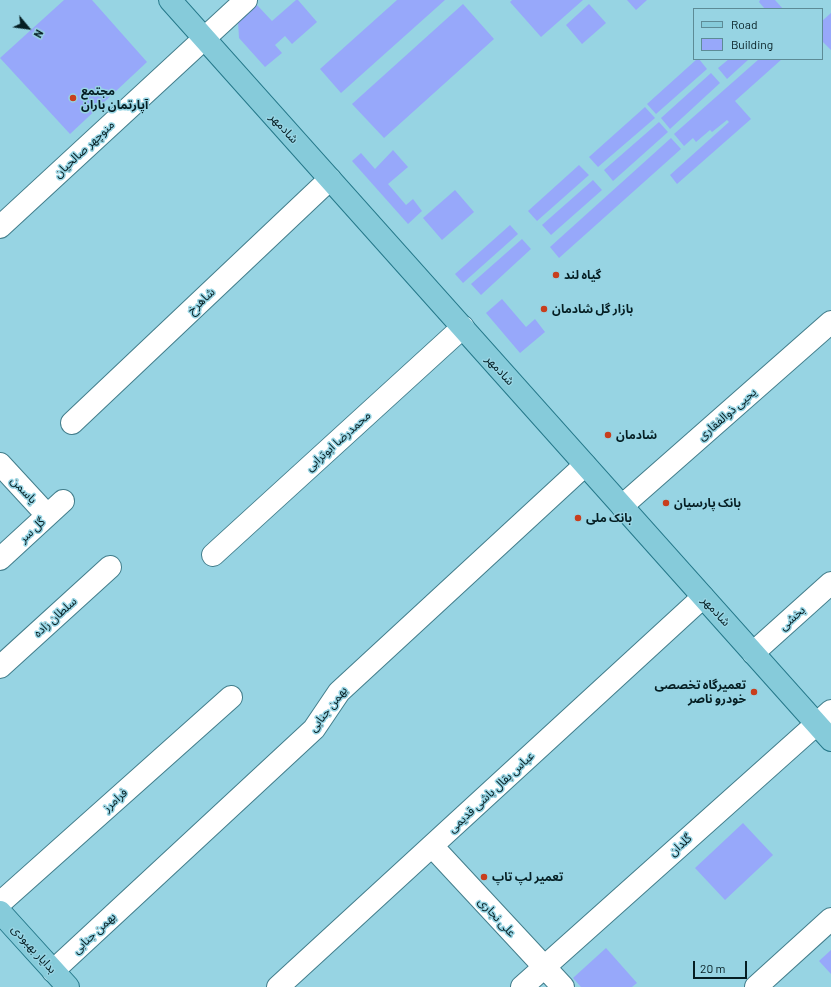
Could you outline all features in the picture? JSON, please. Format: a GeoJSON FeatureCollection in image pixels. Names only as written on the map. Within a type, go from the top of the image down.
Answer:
{"type":"FeatureCollection","features":[{"type":"Feature","properties":{"kind":"main road","name":"شادمهر"},"geometry":{"type":"LineString","coordinates":[[170,0],[753,653],[824,717],[831,740]]}},
{"type":"Feature","properties":{"kind":"main road","name":"بدایار بهبودی"},"geometry":{"type":"LineString","coordinates":[[0,912],[68,987]]}},
{"type":"Feature","properties":{"kind":"street","name":"منوچهر صالحیان"},"geometry":{"type":"LineString","coordinates":[[0,227],[246,0]]}},
{"type":"Feature","properties":{"kind":"street","name":"شاهرخ"},"geometry":{"type":"LineString","coordinates":[[72,423],[330,179]]}},
{"type":"Feature","properties":{"kind":"street","name":"یحیی ذوالفقاری"},"geometry":{"type":"LineString","coordinates":[[622,506],[831,322]]}},
{"type":"Feature","properties":{"kind":"street","name":"محمدرضا ابوترابی"},"geometry":{"type":"LineString","coordinates":[[213,555],[462,328]]}},
{"type":"Feature","properties":{"kind":"street","name":"یاسمن"},"geometry":{"type":"LineString","coordinates":[[0,464],[55,508]]}},
{"type":"Feature","properties":{"kind":"street","name":"بهمن جنابی"},"geometry":{"type":"LineString","coordinates":[[53,971],[314,729],[339,692],[585,465]]}},
{"type":"Feature","properties":{"kind":"street","name":"گل سر"},"geometry":{"type":"LineString","coordinates":[[0,559],[55,508]]}},
{"type":"Feature","properties":{"kind":"street","name":"سلطان زاده"},"geometry":{"type":"LineString","coordinates":[[0,667],[110,567]]}},
{"type":"Feature","properties":{"kind":"street","name":"بخشی"},"geometry":{"type":"LineString","coordinates":[[753,653],[831,583]]}},
{"type":"Feature","properties":{"kind":"street","name":"عباس بقال باشی قدیمی"},"geometry":{"type":"LineString","coordinates":[[278,987],[703,597]]}},
{"type":"Feature","properties":{"kind":"street","name":"فرامرز"},"geometry":{"type":"LineString","coordinates":[[0,903],[231,697]]}},
{"type":"Feature","properties":{"kind":"street","name":"گلدان"},"geometry":{"type":"LineString","coordinates":[[522,987],[824,717]]}},
{"type":"Feature","properties":{"kind":"street","name":"علی نجاری"},"geometry":{"type":"LineString","coordinates":[[432,846],[563,987]]}},
{"type":"Feature","properties":{"kind":"street"},"geometry":{"type":"LineString","coordinates":[[756,987],[831,919]]}},
{"type":"Feature","properties":{"kind":"building","name":"مجتمع آپارتمان باران"},"geometry":{"type":"Polygon","coordinates":[[[64,0],[92,0],[147,62],[70,134],[0,58],[64,0]]]}},
{"type":"Feature","properties":{"kind":"building"},"geometry":{"type":"Polygon","coordinates":[[[296,0],[298,0],[317,22],[292,44],[285,36],[275,45],[282,53],[265,67],[239,38],[238,21],[257,5],[272,21],[296,0]]]}},
{"type":"Feature","properties":{"kind":"building"},"geometry":{"type":"Polygon","coordinates":[[[397,0],[445,0],[341,93],[320,69],[397,0]]]}},
{"type":"Feature","properties":{"kind":"building"},"geometry":{"type":"Polygon","coordinates":[[[512,0],[583,0],[541,37],[510,2],[512,0]]]}},
{"type":"Feature","properties":{"kind":"building"},"geometry":{"type":"Polygon","coordinates":[[[627,0],[647,0],[636,10],[627,0]]]}},
{"type":"Feature","properties":{"kind":"building"},"geometry":{"type":"Polygon","coordinates":[[[760,0],[775,0],[782,8],[764,8],[759,2],[760,0]]]}},
{"type":"Feature","properties":{"kind":"building"},"geometry":{"type":"Polygon","coordinates":[[[463,4],[494,39],[384,138],[352,104],[463,4]]]}},
{"type":"Feature","properties":{"kind":"building"},"geometry":{"type":"Polygon","coordinates":[[[589,4],[606,23],[582,44],[566,25],[589,4]]]}},
{"type":"Feature","properties":{"kind":"building"},"geometry":{"type":"Polygon","coordinates":[[[831,13],[831,50],[823,42],[823,20],[831,13]]]}},
{"type":"Feature","properties":{"kind":"building"},"geometry":{"type":"Polygon","coordinates":[[[696,60],[700,60],[707,69],[656,114],[647,104],[696,60]]]}},
{"type":"Feature","properties":{"kind":"building"},"geometry":{"type":"Polygon","coordinates":[[[728,60],[748,60],[727,79],[718,68],[728,60]]]}},
{"type":"Feature","properties":{"kind":"building"},"geometry":{"type":"Polygon","coordinates":[[[758,60],[781,60],[735,101],[751,119],[677,184],[670,175],[729,122],[727,120],[712,132],[710,130],[696,142],[693,138],[684,146],[674,134],[758,60]]]}},
{"type":"Feature","properties":{"kind":"building"},"geometry":{"type":"Polygon","coordinates":[[[711,73],[720,83],[670,129],[661,118],[711,73]]]}},
{"type":"Feature","properties":{"kind":"building"},"geometry":{"type":"Polygon","coordinates":[[[645,107],[655,118],[598,167],[589,157],[645,107]]]}},
{"type":"Feature","properties":{"kind":"building"},"geometry":{"type":"Polygon","coordinates":[[[659,122],[668,132],[613,181],[604,170],[659,122]]]}},
{"type":"Feature","properties":{"kind":"building"},"geometry":{"type":"Polygon","coordinates":[[[671,138],[681,149],[559,258],[550,247],[671,138]]]}},
{"type":"Feature","properties":{"kind":"building"},"geometry":{"type":"Polygon","coordinates":[[[393,150],[408,167],[388,184],[406,205],[413,199],[422,211],[408,224],[352,161],[361,153],[375,169],[393,150]]]}},
{"type":"Feature","properties":{"kind":"building"},"geometry":{"type":"Polygon","coordinates":[[[579,165],[589,175],[537,221],[528,211],[579,165]]]}},
{"type":"Feature","properties":{"kind":"building"},"geometry":{"type":"Polygon","coordinates":[[[593,180],[602,190],[551,235],[542,225],[593,180]]]}},
{"type":"Feature","properties":{"kind":"building"},"geometry":{"type":"Polygon","coordinates":[[[455,190],[474,212],[442,240],[423,218],[455,190]]]}},
{"type":"Feature","properties":{"kind":"building"},"geometry":{"type":"Polygon","coordinates":[[[510,225],[518,234],[463,283],[455,274],[510,225]]]}},
{"type":"Feature","properties":{"kind":"building"},"geometry":{"type":"Polygon","coordinates":[[[522,239],[531,249],[481,295],[471,284],[522,239]]]}},
{"type":"Feature","properties":{"kind":"building"},"geometry":{"type":"Polygon","coordinates":[[[502,299],[526,327],[535,319],[545,332],[520,353],[486,313],[502,299]]]}},
{"type":"Feature","properties":{"kind":"building"},"geometry":{"type":"Polygon","coordinates":[[[743,823],[773,855],[725,900],[695,868],[743,823]]]}},
{"type":"Feature","properties":{"kind":"building"},"geometry":{"type":"Polygon","coordinates":[[[606,948],[637,983],[632,987],[581,987],[573,978],[606,948]]]}},
{"type":"Feature","properties":{"kind":"building"},"geometry":{"type":"Polygon","coordinates":[[[831,950],[831,974],[819,961],[831,950]]]}},
{"type":"Feature","properties":{"kind":"place","name":"مجتمع آپارتمان باران"},"geometry":{"type":"Point","coordinates":[73,98]}},
{"type":"Feature","properties":{"kind":"place","name":"گیاه لند"},"geometry":{"type":"Point","coordinates":[556,275]}},
{"type":"Feature","properties":{"kind":"place","name":"بازار گل شادمان"},"geometry":{"type":"Point","coordinates":[544,309]}},
{"type":"Feature","properties":{"kind":"place","name":"شادمان"},"geometry":{"type":"Point","coordinates":[608,435]}},
{"type":"Feature","properties":{"kind":"place","name":"بانک پارسیان"},"geometry":{"type":"Point","coordinates":[666,503]}},
{"type":"Feature","properties":{"kind":"place","name":"بانک ملی"},"geometry":{"type":"Point","coordinates":[578,518]}},
{"type":"Feature","properties":{"kind":"place","name":"تعمیرگاه تخصصی خودرو ناصر"},"geometry":{"type":"Point","coordinates":[754,692]}},
{"type":"Feature","properties":{"kind":"place","name":"تعمیر لپ تاپ"},"geometry":{"type":"Point","coordinates":[484,877]}}]}
